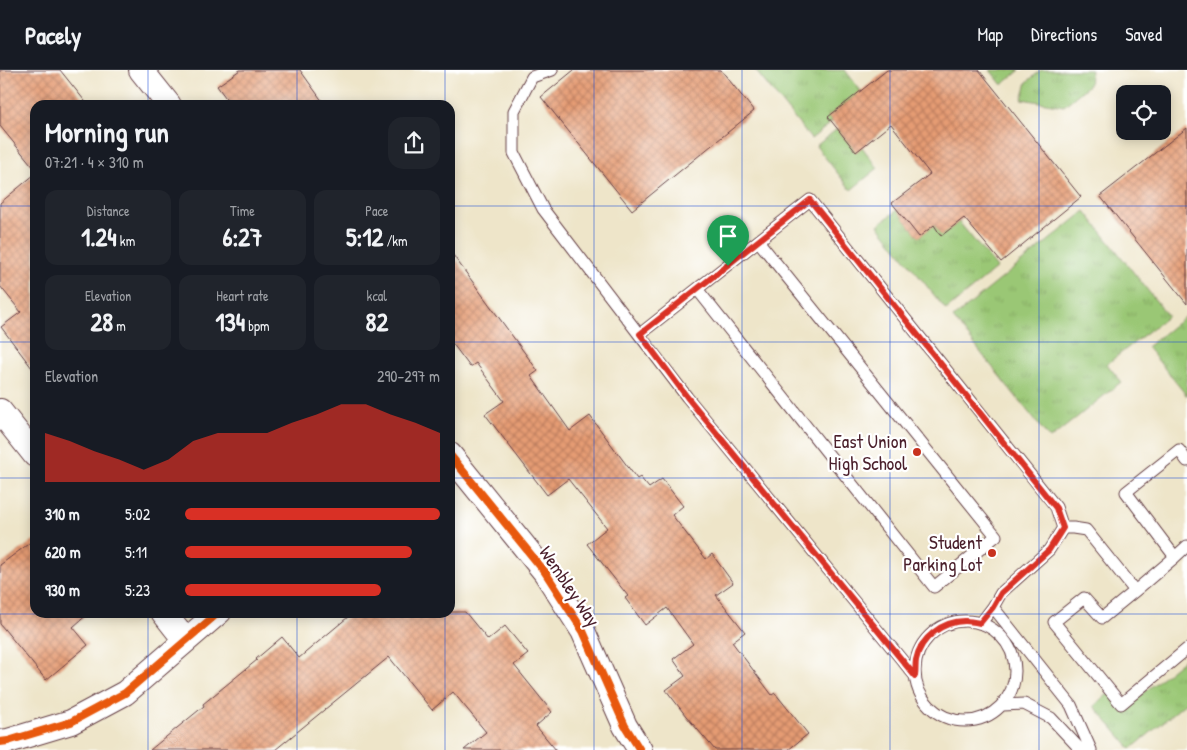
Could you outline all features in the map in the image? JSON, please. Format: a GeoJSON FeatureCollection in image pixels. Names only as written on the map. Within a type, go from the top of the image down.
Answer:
{"type":"FeatureCollection","features":[{"type":"Feature","properties":{"kind":"street"},"geometry":{"type":"LineString","coordinates":[[141,70],[165,100]]}},
{"type":"Feature","properties":{"kind":"street"},"geometry":{"type":"LineString","coordinates":[[0,412],[30,449]]}},
{"type":"Feature","properties":{"kind":"street","name":"Wembley Way"},"geometry":{"type":"LineString","coordinates":[[455,461],[545,572],[583,631],[625,726],[640,750]]}},
{"type":"Feature","properties":{"kind":"street"},"geometry":{"type":"LineString","coordinates":[[168,618],[185,640]]}},
{"type":"Feature","properties":{"kind":"street"},"geometry":{"type":"LineString","coordinates":[[0,742],[72,722],[125,693],[212,618]]}},
{"type":"Feature","properties":{"kind":"lane"},"geometry":{"type":"LineString","coordinates":[[552,70],[531,74],[514,110],[514,153],[543,209],[687,397],[915,676]]}},
{"type":"Feature","properties":{"kind":"lane"},"geometry":{"type":"LineString","coordinates":[[640,334],[810,200],[1056,508],[1063,528]]}},
{"type":"Feature","properties":{"kind":"lane"},"geometry":{"type":"LineString","coordinates":[[698,289],[934,587],[996,536],[759,242]]}},
{"type":"Feature","properties":{"kind":"lane"},"geometry":{"type":"LineString","coordinates":[[1175,557],[1126,492],[1178,450],[1187,460]]}},
{"type":"Feature","properties":{"kind":"lane"},"geometry":{"type":"LineString","coordinates":[[1063,528],[1086,530],[1135,591]]}},
{"type":"Feature","properties":{"kind":"lane"},"geometry":{"type":"LineString","coordinates":[[980,623],[1001,593],[1049,550],[1063,528]]}},
{"type":"Feature","properties":{"kind":"lane"},"geometry":{"type":"LineString","coordinates":[[1187,546],[1102,618],[1084,598],[1054,622],[1121,704],[1187,650]]}},
{"type":"Feature","properties":{"kind":"lane"},"geometry":{"type":"LineString","coordinates":[[993,607],[1071,705],[1091,750]]}},
{"type":"Feature","properties":{"kind":"lane"},"geometry":{"type":"LineString","coordinates":[[964,621],[980,623],[995,630],[1007,642],[1014,658],[1016,674],[1012,691],[1003,705],[990,715],[974,721],[958,721],[942,716],[929,706],[920,692],[915,676],[916,660],[922,644],[933,632],[948,623],[964,621]]}},
{"type":"Feature","properties":{"kind":"lane"},"geometry":{"type":"LineString","coordinates":[[1003,705],[1024,704],[1051,718],[1081,750]]}},
{"type":"Feature","properties":{"kind":"green space"},"geometry":{"type":"Polygon","coordinates":[[[755,70],[845,70],[861,91],[828,117],[832,122],[811,139],[755,70]]]}},
{"type":"Feature","properties":{"kind":"green space"},"geometry":{"type":"Polygon","coordinates":[[[990,70],[1020,70],[1002,85],[990,70]]]}},
{"type":"Feature","properties":{"kind":"green space"},"geometry":{"type":"Polygon","coordinates":[[[1041,70],[1091,70],[1089,85],[1064,106],[1022,99],[1027,82],[1041,70]]]}},
{"type":"Feature","properties":{"kind":"green space"},"geometry":{"type":"Polygon","coordinates":[[[837,129],[856,152],[862,147],[878,168],[851,190],[816,146],[837,129]]]}},
{"type":"Feature","properties":{"kind":"green space"},"geometry":{"type":"Polygon","coordinates":[[[897,210],[919,237],[934,225],[941,236],[959,222],[997,268],[946,310],[878,225],[897,210]]]}},
{"type":"Feature","properties":{"kind":"green space"},"geometry":{"type":"Polygon","coordinates":[[[1085,211],[1168,316],[1107,364],[1121,382],[1050,439],[953,318],[1085,211]]]}},
{"type":"Feature","properties":{"kind":"green space"},"geometry":{"type":"Polygon","coordinates":[[[1187,315],[1187,396],[1147,347],[1187,315]]]}},
{"type":"Feature","properties":{"kind":"green space"},"geometry":{"type":"Polygon","coordinates":[[[1187,657],[1187,702],[1131,749],[1094,706],[1115,688],[1130,704],[1187,657]]]}},
{"type":"Feature","properties":{"kind":"building"},"geometry":{"type":"Polygon","coordinates":[[[0,70],[60,70],[84,100],[30,100],[30,163],[0,126],[0,70]]]}},
{"type":"Feature","properties":{"kind":"building"},"geometry":{"type":"Polygon","coordinates":[[[240,70],[300,70],[321,100],[227,100],[217,86],[240,70]]]}},
{"type":"Feature","properties":{"kind":"building"},"geometry":{"type":"Polygon","coordinates":[[[574,70],[721,70],[754,111],[632,210],[541,97],[574,70]]]}},
{"type":"Feature","properties":{"kind":"building"},"geometry":{"type":"Polygon","coordinates":[[[887,70],[979,70],[1081,197],[1001,262],[964,218],[941,236],[934,225],[919,237],[892,203],[930,174],[891,124],[856,152],[828,117],[887,70]]]}},
{"type":"Feature","properties":{"kind":"building"},"geometry":{"type":"Polygon","coordinates":[[[1187,128],[1187,304],[1100,196],[1187,128]]]}},
{"type":"Feature","properties":{"kind":"building"},"geometry":{"type":"Polygon","coordinates":[[[30,178],[30,365],[1,327],[21,312],[0,286],[0,203],[30,178]]]}},
{"type":"Feature","properties":{"kind":"building"},"geometry":{"type":"Polygon","coordinates":[[[455,258],[538,371],[531,376],[570,431],[590,416],[637,479],[640,477],[649,488],[662,479],[683,506],[672,515],[706,559],[712,554],[733,583],[716,595],[745,632],[732,642],[772,695],[775,693],[808,734],[788,750],[715,750],[666,690],[685,676],[673,659],[693,644],[667,608],[645,625],[625,598],[628,596],[587,544],[607,528],[568,479],[547,495],[485,414],[504,401],[476,363],[470,367],[455,347],[455,258]]]}},
{"type":"Feature","properties":{"kind":"building"},"geometry":{"type":"Polygon","coordinates":[[[30,543],[30,618],[83,618],[73,627],[88,645],[46,680],[0,624],[0,565],[30,543]]]}},
{"type":"Feature","properties":{"kind":"building"},"geometry":{"type":"Polygon","coordinates":[[[455,612],[465,612],[488,640],[505,626],[528,654],[514,665],[552,712],[536,726],[556,750],[464,750],[486,732],[453,692],[432,710],[389,657],[275,750],[150,750],[204,706],[203,704],[282,637],[299,658],[347,618],[455,618],[455,612]]]}},
{"type":"Feature","properties":{"kind":"cycle path"},"geometry":{"type":"LineString","coordinates":[[455,461],[545,572],[583,631],[625,726],[640,750]]}},
{"type":"Feature","properties":{"kind":"cycle path"},"geometry":{"type":"LineString","coordinates":[[0,742],[71,722],[125,693],[212,618]]}},
{"type":"Feature","properties":{"kind":"place","name":"East Union High School"},"geometry":{"type":"Point","coordinates":[917,452]}},
{"type":"Feature","properties":{"kind":"place","name":"Student Parking Lot"},"geometry":{"type":"Point","coordinates":[992,553]}},
{"type":"Feature","properties":{"kind":"route"},"geometry":{"type":"LineString","coordinates":[[810,200],[1056,508],[1063,528],[1049,550],[1001,593],[980,623],[964,621],[948,623],[933,632],[922,644],[916,660],[915,676],[687,397],[640,334],[728,266],[810,200]]}}]}
